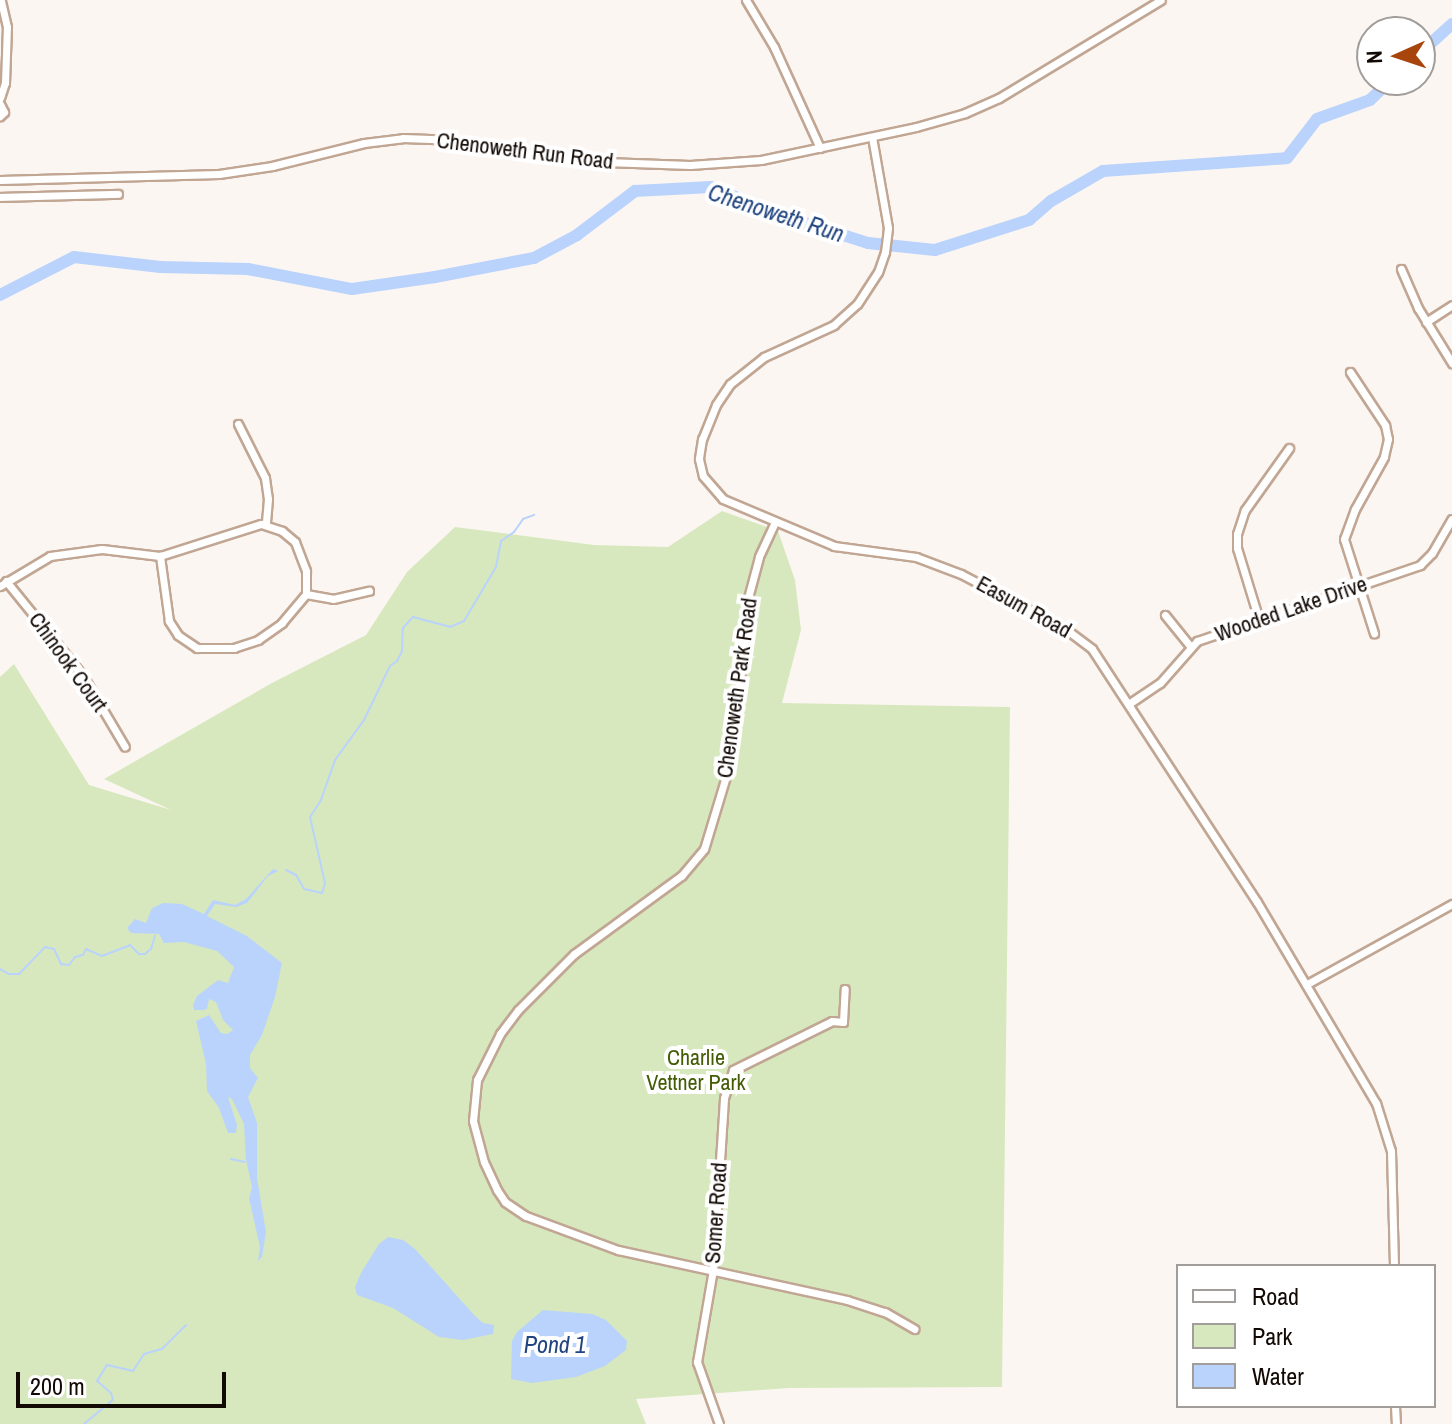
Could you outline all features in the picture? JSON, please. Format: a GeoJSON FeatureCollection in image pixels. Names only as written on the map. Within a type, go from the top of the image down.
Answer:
{"type":"FeatureCollection","features":[{"type":"Feature","properties":{"kind":"street"},"geometry":{"type":"LineString","coordinates":[[746,0],[774,47],[820,148]]}},
{"type":"Feature","properties":{"kind":"street","name":"Chenoweth Run Road"},"geometry":{"type":"LineString","coordinates":[[0,180],[231,173],[364,143],[403,138],[437,139],[577,161],[738,163],[940,121],[999,98],[1161,0]]}},
{"type":"Feature","properties":{"kind":"street"},"geometry":{"type":"LineString","coordinates":[[0,116],[4,112],[0,101],[6,51],[1,2]]}},
{"type":"Feature","properties":{"kind":"street","name":"Easum Road"},"geometry":{"type":"LineString","coordinates":[[872,137],[887,211],[887,239],[885,252],[868,290],[845,316],[743,371],[724,391],[707,423],[699,459],[706,482],[723,499],[834,546],[926,560],[986,586],[1081,639],[1097,655],[1307,984],[1367,1086],[1387,1130],[1391,1151],[1394,1264]]}},
{"type":"Feature","properties":{"kind":"street"},"geometry":{"type":"LineString","coordinates":[[51,180],[51,195]]}},
{"type":"Feature","properties":{"kind":"street"},"geometry":{"type":"LineString","coordinates":[[0,197],[118,194]]}},
{"type":"Feature","properties":{"kind":"street"},"geometry":{"type":"LineString","coordinates":[[1401,269],[1426,322],[1452,363]]}},
{"type":"Feature","properties":{"kind":"street"},"geometry":{"type":"LineString","coordinates":[[1426,322],[1452,305]]}},
{"type":"Feature","properties":{"kind":"street"},"geometry":{"type":"LineString","coordinates":[[1350,372],[1385,425],[1388,439],[1384,457],[1345,531],[1344,539],[1374,633]]}},
{"type":"Feature","properties":{"kind":"street"},"geometry":{"type":"LineString","coordinates":[[238,424],[265,478],[268,499],[266,524]]}},
{"type":"Feature","properties":{"kind":"street"},"geometry":{"type":"LineString","coordinates":[[1259,620],[1237,548],[1237,534],[1245,510],[1289,448]]}},
{"type":"Feature","properties":{"kind":"street","name":"Wooded Lake Drive"},"geometry":{"type":"LineString","coordinates":[[1130,703],[1160,683],[1197,641],[1424,562],[1452,519]]}},
{"type":"Feature","properties":{"kind":"street","name":"Chenoweth Park Road"},"geometry":{"type":"LineString","coordinates":[[775,522],[759,557],[748,598],[736,720],[727,773],[704,849],[681,876],[574,954],[518,1010],[487,1057],[472,1099],[473,1121],[484,1162],[505,1202],[517,1211],[595,1244],[847,1300],[885,1312],[914,1329]]}},
{"type":"Feature","properties":{"kind":"street"},"geometry":{"type":"LineString","coordinates":[[3,584],[40,560],[60,554],[112,549],[160,556],[252,524],[266,524],[289,536],[299,549],[306,571],[306,594],[282,623],[258,640],[234,648],[197,648],[178,635],[169,621],[160,556]]}},
{"type":"Feature","properties":{"kind":"street","name":"Chinook Court"},"geometry":{"type":"LineString","coordinates":[[3,584],[65,650],[125,747]]}},
{"type":"Feature","properties":{"kind":"street"},"geometry":{"type":"LineString","coordinates":[[306,594],[333,599],[369,591]]}},
{"type":"Feature","properties":{"kind":"street"},"geometry":{"type":"LineString","coordinates":[[1165,615],[1190,646]]}},
{"type":"Feature","properties":{"kind":"street"},"geometry":{"type":"LineString","coordinates":[[1307,984],[1452,904]]}},
{"type":"Feature","properties":{"kind":"street","name":"Somer Road"},"geometry":{"type":"LineString","coordinates":[[719,1424],[700,1379],[697,1356],[713,1269],[724,1098],[733,1070],[832,1021],[843,1022],[845,989]]}},
{"type":"Feature","properties":{"kind":"green space","name":"Charlie Vettner Park"},"geometry":{"type":"Polygon","coordinates":[[[722,511],[778,531],[795,580],[801,630],[782,703],[1010,707],[1002,1387],[789,1388],[636,1399],[646,1424],[0,1424],[0,677],[14,664],[89,785],[171,810],[104,779],[272,683],[366,635],[407,572],[455,527],[594,545],[668,547],[722,511]]]}},
{"type":"Feature","properties":{"kind":"water"},"geometry":{"type":"Polygon","coordinates":[[[273,869],[278,871],[268,876],[247,903],[236,907],[215,904],[207,916],[247,936],[282,963],[262,1035],[250,1055],[250,1068],[258,1078],[248,1097],[257,1123],[257,1178],[266,1232],[262,1257],[258,1261],[260,1247],[249,1198],[252,1187],[246,1160],[244,1124],[232,1099],[228,1097],[237,1125],[236,1133],[228,1133],[219,1108],[207,1091],[206,1064],[196,1021],[209,1015],[221,1033],[227,1034],[233,1030],[223,1020],[216,1002],[209,999],[207,1009],[203,1010],[194,1010],[193,1005],[197,996],[218,980],[228,983],[234,967],[217,951],[184,942],[164,943],[159,934],[131,933],[127,928],[135,919],[146,923],[152,908],[163,903],[182,904],[204,914],[213,900],[235,905],[246,899],[273,869]]]}},
{"type":"Feature","properties":{"kind":"water"},"geometry":{"type":"Polygon","coordinates":[[[388,1237],[403,1240],[415,1249],[475,1316],[483,1323],[494,1325],[493,1334],[463,1340],[439,1337],[393,1308],[357,1295],[355,1287],[361,1273],[379,1244],[388,1237]]]}},
{"type":"Feature","properties":{"kind":"water","name":"Pond 1"},"geometry":{"type":"Polygon","coordinates":[[[543,1310],[592,1314],[606,1320],[627,1341],[626,1350],[605,1366],[576,1377],[532,1383],[511,1379],[512,1341],[517,1332],[543,1310]]]}},
{"type":"Feature","properties":{"kind":"waterway","name":"Chenoweth Run"},"geometry":{"type":"LineString","coordinates":[[1436,38],[1452,24]]}},
{"type":"Feature","properties":{"kind":"waterway","name":"Chenoweth Run"},"geometry":{"type":"LineString","coordinates":[[0,295],[74,257],[160,267],[248,269],[352,289],[435,277],[534,258],[577,235],[635,191],[711,187],[774,213],[868,243],[935,250],[1029,220],[1051,201],[1103,171],[1287,158],[1317,119],[1374,96]]}},
{"type":"Feature","properties":{"kind":"waterway"},"geometry":{"type":"LineString","coordinates":[[286,870],[296,875],[304,889],[322,893],[325,883],[310,817],[321,800],[335,760],[364,720],[390,666],[402,651],[403,628],[413,617],[450,627],[464,621],[496,567],[501,541],[514,532],[523,519],[534,515]]}},
{"type":"Feature","properties":{"kind":"waterway"},"geometry":{"type":"LineString","coordinates":[[0,969],[9,974],[19,974],[45,947],[54,949],[61,964],[69,965],[86,949],[102,956],[130,945],[139,954],[145,954],[151,949],[155,936]]}},
{"type":"Feature","properties":{"kind":"waterway"},"geometry":{"type":"LineString","coordinates":[[231,1159],[245,1162]]}},
{"type":"Feature","properties":{"kind":"waterway"},"geometry":{"type":"LineString","coordinates":[[84,1424],[113,1400],[111,1393],[97,1381],[107,1365],[133,1371],[144,1354],[162,1349],[186,1325]]}}]}
